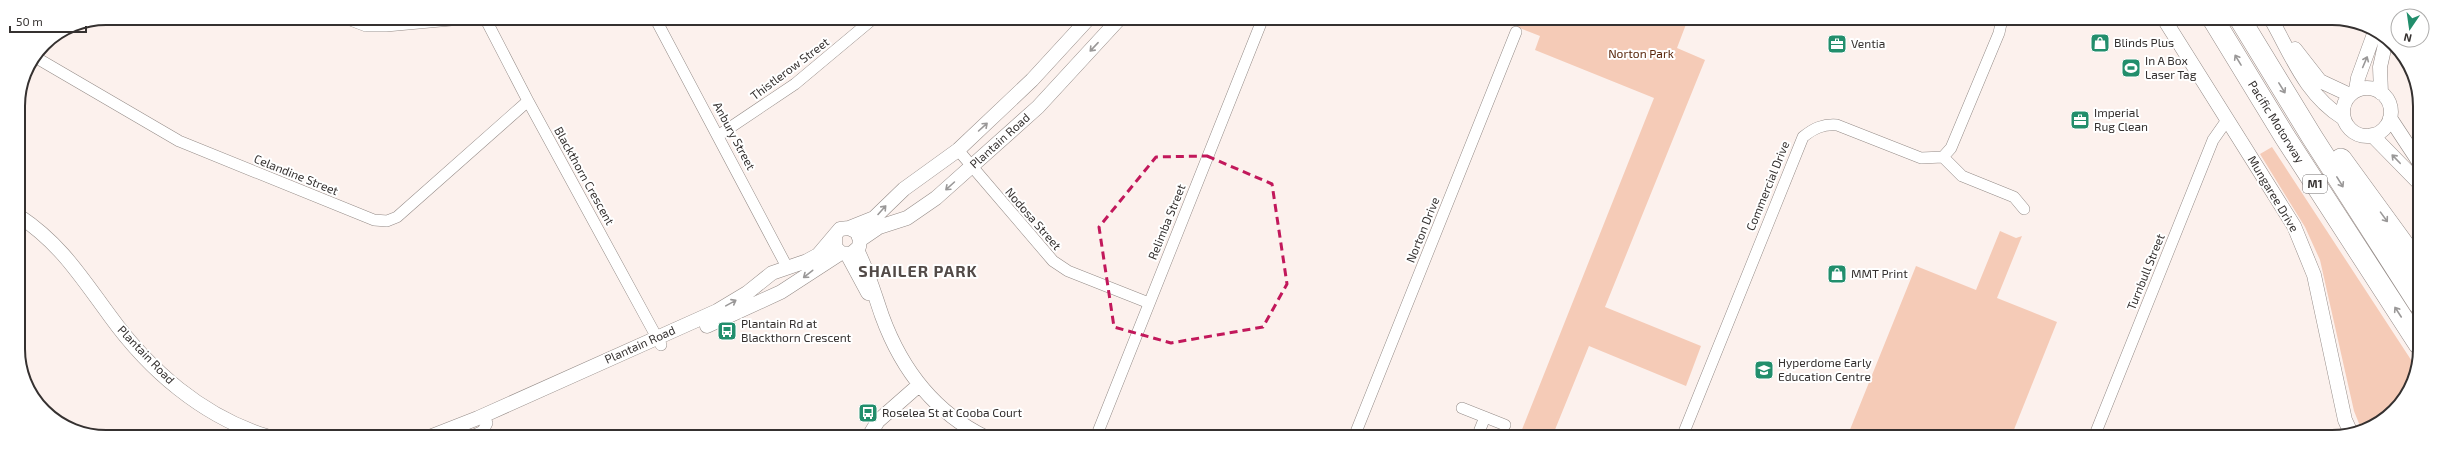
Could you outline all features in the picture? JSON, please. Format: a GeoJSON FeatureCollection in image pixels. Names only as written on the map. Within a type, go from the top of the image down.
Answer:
{"type":"FeatureCollection","features":[{"type":"Feature","properties":{"kind":"highway","name":"Pacific Motorway"},"geometry":{"type":"LineString","coordinates":[[2217,25],[2285,137],[2413,335]]}},
{"type":"Feature","properties":{"kind":"highway","name":"Pacific Motorway"},"geometry":{"type":"LineString","coordinates":[[2244,25],[2312,137],[2413,295]]}},
{"type":"Feature","properties":{"kind":"highway"},"geometry":{"type":"LineString","coordinates":[[2312,137],[2336,152],[2413,258]]}},
{"type":"Feature","properties":{"kind":"street"},"geometry":{"type":"LineString","coordinates":[[363,25],[397,25]]}},
{"type":"Feature","properties":{"kind":"street","name":"Blackthorn Crescent"},"geometry":{"type":"LineString","coordinates":[[489,25],[528,101],[659,341]]}},
{"type":"Feature","properties":{"kind":"street","name":"Anbury Street"},"geometry":{"type":"LineString","coordinates":[[659,25],[719,135],[787,267]]}},
{"type":"Feature","properties":{"kind":"street","name":"Thistlerow Street"},"geometry":{"type":"LineString","coordinates":[[719,135],[795,84],[866,25]]}},
{"type":"Feature","properties":{"kind":"street","name":"Plantain Road"},"geometry":{"type":"LineString","coordinates":[[471,430],[659,341],[717,311],[747,293],[772,273],[806,261],[818,255],[840,229],[849,228],[874,218],[904,189],[958,150],[1032,80],[1083,25]]}},
{"type":"Feature","properties":{"kind":"street","name":"Plantain Road"},"geometry":{"type":"LineString","coordinates":[[447,430],[659,341],[764,300],[795,284],[818,266],[851,249],[879,227],[907,218],[921,209],[971,167],[1038,107],[1114,25]]}},
{"type":"Feature","properties":{"kind":"street","name":"Relimba Street"},"geometry":{"type":"LineString","coordinates":[[1099,430],[1260,25]]}},
{"type":"Feature","properties":{"kind":"street"},"geometry":{"type":"LineString","coordinates":[[2001,25],[1999,33],[1951,148],[1943,157],[1962,176],[2014,197],[2024,209]]}},
{"type":"Feature","properties":{"kind":"street","name":"Mungaree Drive"},"geometry":{"type":"LineString","coordinates":[[2168,25],[2294,226],[2314,275],[2349,428]]}},
{"type":"Feature","properties":{"kind":"street"},"geometry":{"type":"LineString","coordinates":[[2274,25],[2288,54],[2305,82],[2329,109],[2343,118],[2351,130],[2357,134],[2372,135],[2383,129],[2390,118]]}},
{"type":"Feature","properties":{"kind":"street","name":"Norton Drive"},"geometry":{"type":"LineString","coordinates":[[1357,430],[1516,32]]}},
{"type":"Feature","properties":{"kind":"street"},"geometry":{"type":"LineString","coordinates":[[2343,118],[2343,106],[2353,93],[2373,37]]}},
{"type":"Feature","properties":{"kind":"street"},"geometry":{"type":"LineString","coordinates":[[2282,39],[2295,49],[2320,81],[2353,93],[2369,88],[2381,93],[2389,104],[2390,118],[2413,154]]}},
{"type":"Feature","properties":{"kind":"street"},"geometry":{"type":"LineString","coordinates":[[2381,93],[2380,67],[2385,45]]}},
{"type":"Feature","properties":{"kind":"street","name":"Celandine Street"},"geometry":{"type":"LineString","coordinates":[[40,60],[179,141],[374,220],[387,221],[397,217],[528,101]]}},
{"type":"Feature","properties":{"kind":"street","name":"Turnbull Street"},"geometry":{"type":"LineString","coordinates":[[2097,430],[2213,140],[2227,120]]}},
{"type":"Feature","properties":{"kind":"street","name":"Commercial Drive"},"geometry":{"type":"LineString","coordinates":[[1685,430],[1803,137],[1814,128],[1827,124],[1837,125],[1921,158],[1943,157]]}},
{"type":"Feature","properties":{"kind":"street"},"geometry":{"type":"LineString","coordinates":[[2372,135],[2413,177]]}},
{"type":"Feature","properties":{"kind":"street","name":"Nodosa Street"},"geometry":{"type":"LineString","coordinates":[[958,150],[1053,261],[1068,271],[1149,303]]}},
{"type":"Feature","properties":{"kind":"street","name":"Plantain Road"},"geometry":{"type":"LineString","coordinates":[[25,221],[42,234],[71,262],[111,317],[149,362],[179,389],[210,411],[253,430]]}},
{"type":"Feature","properties":{"kind":"street"},"geometry":{"type":"LineString","coordinates":[[849,228],[857,232],[851,249]]}},
{"type":"Feature","properties":{"kind":"street"},"geometry":{"type":"LineString","coordinates":[[835,236],[835,247],[851,249],[867,268],[882,316],[898,351],[919,385],[955,419],[974,430]]}},
{"type":"Feature","properties":{"kind":"street","name":"Plantain Road"},"geometry":{"type":"LineString","coordinates":[[111,317],[129,351],[166,391],[198,415],[227,430]]}},
{"type":"Feature","properties":{"kind":"street"},"geometry":{"type":"LineString","coordinates":[[873,430],[878,421],[919,385]]}},
{"type":"Feature","properties":{"kind":"street"},"geometry":{"type":"LineString","coordinates":[[1462,408],[1505,425]]}},
{"type":"Feature","properties":{"kind":"street"},"geometry":{"type":"LineString","coordinates":[[1480,430],[1485,417]]}},
{"type":"Feature","properties":{"kind":"street"},"geometry":{"type":"LineString","coordinates":[[484,430],[487,423]]}},
{"type":"Feature","properties":{"kind":"highlighted area"},"geometry":{"type":"Polygon","coordinates":[[[1207,156],[1272,184],[1287,284],[1263,327],[1171,343],[1114,327],[1099,227],[1156,157],[1207,156]]]}},
{"type":"Feature","properties":{"kind":"green space","name":"Norton Park"},"geometry":{"type":"Polygon","coordinates":[[[1512,25],[1686,25],[1677,48],[1705,60],[1605,307],[1701,346],[1686,386],[1589,346],[1555,430],[1522,430],[1654,98],[1535,50],[1540,36],[1512,25]]]}},
{"type":"Feature","properties":{"kind":"green space"},"geometry":{"type":"Polygon","coordinates":[[[2272,147],[2412,361],[2405,385],[2396,398],[2385,410],[2363,424],[2360,425],[2354,411],[2320,260],[2305,227],[2260,154],[2272,147]]]}},
{"type":"Feature","properties":{"kind":"green space"},"geometry":{"type":"Polygon","coordinates":[[[2000,231],[2016,238],[2022,236],[1997,298],[2057,322],[2014,430],[1850,430],[1916,266],[1976,290],[2000,231]]]}},
{"type":"Feature","properties":{"kind":"place","name":"Blinds Plus"},"geometry":{"type":"Point","coordinates":[2100,43]}},
{"type":"Feature","properties":{"kind":"place","name":"Ventia"},"geometry":{"type":"Point","coordinates":[1837,44]}},
{"type":"Feature","properties":{"kind":"place","name":"In A Box Laser Tag"},"geometry":{"type":"Point","coordinates":[2131,68]}},
{"type":"Feature","properties":{"kind":"place","name":"Imperial Rug Clean"},"geometry":{"type":"Point","coordinates":[2080,120]}},
{"type":"Feature","properties":{"kind":"place","name":"MMT Print"},"geometry":{"type":"Point","coordinates":[1837,274]}},
{"type":"Feature","properties":{"kind":"place","name":"Plantain Rd at Blackthorn Crescent"},"geometry":{"type":"Point","coordinates":[727,331]}},
{"type":"Feature","properties":{"kind":"place","name":"Hyperdome Early Education Centre"},"geometry":{"type":"Point","coordinates":[1764,370]}},
{"type":"Feature","properties":{"kind":"place","name":"Roselea St at Cooba Court"},"geometry":{"type":"Point","coordinates":[868,413]}},
{"type":"Feature","properties":{"kind":"district","name":"SHAILER PARK"},"geometry":{"type":"Point","coordinates":[918,271]}}]}
